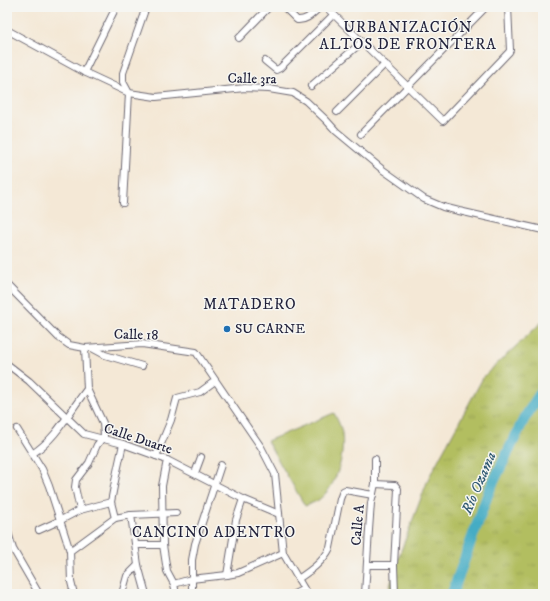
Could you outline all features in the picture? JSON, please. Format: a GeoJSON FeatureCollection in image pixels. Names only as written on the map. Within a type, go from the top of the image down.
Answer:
{"type":"FeatureCollection","features":[{"type":"Feature","properties":{"kind":"street"},"geometry":{"type":"LineString","coordinates":[[84,72],[116,7]]}},
{"type":"Feature","properties":{"kind":"street"},"geometry":{"type":"LineString","coordinates":[[123,203],[129,93],[123,82],[123,73],[146,7]]}},
{"type":"Feature","properties":{"kind":"street"},"geometry":{"type":"LineString","coordinates":[[239,38],[269,7]]}},
{"type":"Feature","properties":{"kind":"street"},"geometry":{"type":"LineString","coordinates":[[284,7],[297,20],[300,20],[307,18],[320,7]]}},
{"type":"Feature","properties":{"kind":"street"},"geometry":{"type":"LineString","coordinates":[[326,7],[408,86],[442,122],[509,52],[508,7]]}},
{"type":"Feature","properties":{"kind":"street"},"geometry":{"type":"LineString","coordinates":[[362,134],[486,7]]}},
{"type":"Feature","properties":{"kind":"street"},"geometry":{"type":"LineString","coordinates":[[265,61],[276,70],[280,68],[333,15]]}},
{"type":"Feature","properties":{"kind":"street","name":"Calle 3ra"},"geometry":{"type":"LineString","coordinates":[[7,30],[84,72],[129,93],[156,96],[245,88],[269,89],[293,94],[306,101],[336,131],[383,170],[424,199],[459,211],[543,230]]}},
{"type":"Feature","properties":{"kind":"street"},"geometry":{"type":"LineString","coordinates":[[311,86],[362,42]]}},
{"type":"Feature","properties":{"kind":"street"},"geometry":{"type":"LineString","coordinates":[[337,112],[385,64]]}},
{"type":"Feature","properties":{"kind":"street","name":"Calle 18"},"geometry":{"type":"LineString","coordinates":[[7,285],[58,337],[69,345],[88,348],[142,344],[196,352],[261,447],[275,474],[283,553]]}},
{"type":"Feature","properties":{"kind":"street"},"geometry":{"type":"LineString","coordinates":[[80,510],[75,487],[76,480],[89,463],[97,445],[104,436],[103,423],[87,389],[88,348],[105,355],[142,366]]}},
{"type":"Feature","properties":{"kind":"street","name":"Calle Duarte"},"geometry":{"type":"LineString","coordinates":[[7,364],[29,381],[84,434],[101,440],[123,444],[167,460],[195,473],[243,499],[278,514]]}},
{"type":"Feature","properties":{"kind":"street"},"geometry":{"type":"LineString","coordinates":[[156,456],[171,420],[177,398],[200,392],[215,381]]}},
{"type":"Feature","properties":{"kind":"street"},"geometry":{"type":"LineString","coordinates":[[32,454],[51,440],[87,389]]}},
{"type":"Feature","properties":{"kind":"street"},"geometry":{"type":"LineString","coordinates":[[17,429],[42,469],[61,520],[70,551],[71,582],[74,594]]}},
{"type":"Feature","properties":{"kind":"street"},"geometry":{"type":"LineString","coordinates":[[115,518],[111,502],[123,444]]}},
{"type":"Feature","properties":{"kind":"street"},"geometry":{"type":"LineString","coordinates":[[195,473],[201,457]]}},
{"type":"Feature","properties":{"kind":"street","name":"Calle A"},"geometry":{"type":"LineString","coordinates":[[365,594],[375,484],[375,459]]}},
{"type":"Feature","properties":{"kind":"street"},"geometry":{"type":"LineString","coordinates":[[167,460],[162,486],[163,545],[165,564],[174,584],[176,594]]}},
{"type":"Feature","properties":{"kind":"street"},"geometry":{"type":"LineString","coordinates":[[192,594],[192,560],[195,544],[221,465]]}},
{"type":"Feature","properties":{"kind":"street"},"geometry":{"type":"LineString","coordinates":[[375,484],[395,485],[398,489],[394,594]]}},
{"type":"Feature","properties":{"kind":"street"},"geometry":{"type":"LineString","coordinates":[[298,579],[314,567],[326,555],[330,548],[340,499],[343,492],[345,490],[373,495]]}},
{"type":"Feature","properties":{"kind":"street"},"geometry":{"type":"LineString","coordinates":[[227,576],[236,520],[243,499]]}},
{"type":"Feature","properties":{"kind":"street"},"geometry":{"type":"LineString","coordinates":[[39,530],[80,510],[111,502]]}},
{"type":"Feature","properties":{"kind":"street"},"geometry":{"type":"LineString","coordinates":[[70,551],[115,518],[131,515],[176,513]]}},
{"type":"Feature","properties":{"kind":"street"},"geometry":{"type":"LineString","coordinates":[[131,515],[138,565],[146,594]]}},
{"type":"Feature","properties":{"kind":"street"},"geometry":{"type":"LineString","coordinates":[[7,529],[13,549],[39,594]]}},
{"type":"Feature","properties":{"kind":"street"},"geometry":{"type":"LineString","coordinates":[[136,545],[163,545]]}},
{"type":"Feature","properties":{"kind":"street"},"geometry":{"type":"LineString","coordinates":[[174,584],[192,579],[227,576],[257,566],[283,553],[305,592],[294,594]]}},
{"type":"Feature","properties":{"kind":"street"},"geometry":{"type":"LineString","coordinates":[[367,565],[394,564]]}},
{"type":"Feature","properties":{"kind":"street"},"geometry":{"type":"LineString","coordinates":[[122,594],[127,576],[138,565]]}},
{"type":"Feature","properties":{"kind":"green space"},"geometry":{"type":"Polygon","coordinates":[[[543,321],[543,594],[388,594],[396,564],[429,477],[484,376],[543,321]]]}},
{"type":"Feature","properties":{"kind":"green space"},"geometry":{"type":"Polygon","coordinates":[[[334,413],[342,433],[343,442],[341,461],[330,488],[317,501],[305,506],[267,441],[334,413]]]}},
{"type":"Feature","properties":{"kind":"waterway","name":"Río Ozama"},"geometry":{"type":"LineString","coordinates":[[452,594],[489,491],[524,419],[543,389]]}},
{"type":"Feature","properties":{"kind":"place","name":"SU CARNE"},"geometry":{"type":"Point","coordinates":[227,329]}},
{"type":"Feature","properties":{"kind":"district","name":"URBANIZACIÓN ALTOS DE FRONTERA"},"geometry":{"type":"Point","coordinates":[408,36]}},
{"type":"Feature","properties":{"kind":"district","name":"MATADERO"},"geometry":{"type":"Point","coordinates":[250,304]}},
{"type":"Feature","properties":{"kind":"district","name":"CANCINO ADENTRO"},"geometry":{"type":"Point","coordinates":[214,532]}}]}
